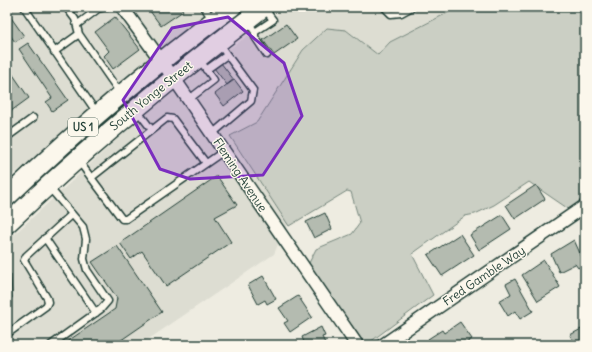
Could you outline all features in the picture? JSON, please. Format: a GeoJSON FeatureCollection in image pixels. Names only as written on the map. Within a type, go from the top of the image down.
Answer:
{"type":"FeatureCollection","features":[{"type":"Feature","properties":{"kind":"main road","name":"South Yonge Street"},"geometry":{"type":"LineString","coordinates":[[9,191],[120,95],[162,61],[208,14],[232,7]]}},
{"type":"Feature","properties":{"kind":"main road","name":"South Yonge Street"},"geometry":{"type":"LineString","coordinates":[[7,224],[77,158],[173,77],[202,64],[251,26],[264,7]]}},
{"type":"Feature","properties":{"kind":"street","name":"Fleming Avenue"},"geometry":{"type":"LineString","coordinates":[[122,7],[162,61],[357,345]]}},
{"type":"Feature","properties":{"kind":"street","name":"Fred Gamble Way"},"geometry":{"type":"LineString","coordinates":[[383,345],[585,206]]}},
{"type":"Feature","properties":{"kind":"lane"},"geometry":{"type":"LineString","coordinates":[[24,7],[98,114]]}},
{"type":"Feature","properties":{"kind":"lane"},"geometry":{"type":"LineString","coordinates":[[66,7],[78,24],[79,34],[120,95]]}},
{"type":"Feature","properties":{"kind":"lane"},"geometry":{"type":"LineString","coordinates":[[78,24],[99,8],[106,7]]}},
{"type":"Feature","properties":{"kind":"lane"},"geometry":{"type":"LineString","coordinates":[[384,7],[392,14],[401,13],[412,7]]}},
{"type":"Feature","properties":{"kind":"lane"},"geometry":{"type":"LineString","coordinates":[[251,26],[255,38],[267,55]]}},
{"type":"Feature","properties":{"kind":"lane"},"geometry":{"type":"LineString","coordinates":[[54,52],[79,34]]}},
{"type":"Feature","properties":{"kind":"lane"},"geometry":{"type":"LineString","coordinates":[[212,134],[251,101],[253,90],[222,49]]}},
{"type":"Feature","properties":{"kind":"lane"},"geometry":{"type":"LineString","coordinates":[[188,100],[214,80],[202,64]]}},
{"type":"Feature","properties":{"kind":"lane"},"geometry":{"type":"LineString","coordinates":[[135,108],[152,130]]}},
{"type":"Feature","properties":{"kind":"lane"},"geometry":{"type":"LineString","coordinates":[[7,137],[33,118]]}},
{"type":"Feature","properties":{"kind":"lane"},"geometry":{"type":"LineString","coordinates":[[91,178],[168,118],[173,119],[206,163]]}},
{"type":"Feature","properties":{"kind":"lane"},"geometry":{"type":"LineString","coordinates":[[77,158],[122,219],[126,219],[224,151]]}},
{"type":"Feature","properties":{"kind":"lane"},"geometry":{"type":"LineString","coordinates":[[47,185],[82,227],[86,240],[84,259],[87,270],[108,301],[96,313],[51,345]]}},
{"type":"Feature","properties":{"kind":"lane"},"geometry":{"type":"LineString","coordinates":[[7,334],[43,309],[48,302],[24,260],[26,256],[72,214]]}},
{"type":"Feature","properties":{"kind":"lane"},"geometry":{"type":"LineString","coordinates":[[45,238],[96,313]]}},
{"type":"Feature","properties":{"kind":"highlighted area"},"geometry":{"type":"Polygon","coordinates":[[[228,17],[284,63],[302,116],[263,175],[190,179],[160,169],[123,100],[172,28],[228,17]]]}},
{"type":"Feature","properties":{"kind":"shaded area"},"geometry":{"type":"Polygon","coordinates":[[[7,7],[115,7],[154,60],[45,153],[16,172],[7,180],[7,7]]]}},
{"type":"Feature","properties":{"kind":"shaded area"},"geometry":{"type":"Polygon","coordinates":[[[129,7],[223,7],[163,53],[129,7]]]}},
{"type":"Feature","properties":{"kind":"shaded area"},"geometry":{"type":"Polygon","coordinates":[[[288,7],[459,7],[390,42],[378,55],[346,30],[303,50],[257,122],[230,136],[288,224],[285,231],[184,83],[212,61],[288,7]]]}},
{"type":"Feature","properties":{"kind":"shaded area"},"geometry":{"type":"Polygon","coordinates":[[[459,7],[585,7],[585,200],[570,210],[529,182],[494,205],[475,214],[465,216],[412,254],[433,295],[366,345],[308,265],[316,249],[352,234],[360,223],[351,192],[347,191],[289,226],[230,136],[257,122],[303,50],[327,28],[346,30],[378,55],[390,42],[459,7]]]}},
{"type":"Feature","properties":{"kind":"shaded area"},"geometry":{"type":"Polygon","coordinates":[[[175,91],[279,242],[274,254],[140,345],[7,345],[7,241],[140,118],[175,91]]]}},
{"type":"Feature","properties":{"kind":"building"},"geometry":{"type":"Polygon","coordinates":[[[147,7],[181,7],[183,11],[161,26],[147,7]]]}},
{"type":"Feature","properties":{"kind":"building"},"geometry":{"type":"Polygon","coordinates":[[[7,12],[24,36],[15,42],[7,31],[7,12]]]}},
{"type":"Feature","properties":{"kind":"building"},"geometry":{"type":"Polygon","coordinates":[[[115,17],[140,49],[113,69],[104,56],[109,51],[95,32],[115,17]]]}},
{"type":"Feature","properties":{"kind":"building"},"geometry":{"type":"Polygon","coordinates":[[[286,24],[297,39],[274,55],[263,40],[286,24]]]}},
{"type":"Feature","properties":{"kind":"building"},"geometry":{"type":"Polygon","coordinates":[[[28,43],[68,100],[52,111],[46,102],[52,98],[19,49],[28,43]]]}},
{"type":"Feature","properties":{"kind":"building"},"geometry":{"type":"Polygon","coordinates":[[[221,63],[234,80],[227,85],[214,68],[221,63]]]}},
{"type":"Feature","properties":{"kind":"building"},"geometry":{"type":"Polygon","coordinates":[[[7,66],[29,98],[7,114],[7,66]]]}},
{"type":"Feature","properties":{"kind":"building"},"geometry":{"type":"Polygon","coordinates":[[[234,79],[243,91],[224,106],[215,94],[234,79]]]}},
{"type":"Feature","properties":{"kind":"building"},"geometry":{"type":"Polygon","coordinates":[[[217,176],[237,205],[215,217],[231,242],[166,286],[142,251],[131,259],[120,243],[217,176]]]}},
{"type":"Feature","properties":{"kind":"building"},"geometry":{"type":"Polygon","coordinates":[[[536,185],[545,199],[515,219],[506,205],[536,185]]]}},
{"type":"Feature","properties":{"kind":"building"},"geometry":{"type":"Polygon","coordinates":[[[325,213],[332,229],[314,238],[306,222],[325,213]]]}},
{"type":"Feature","properties":{"kind":"building"},"geometry":{"type":"Polygon","coordinates":[[[502,215],[511,229],[479,250],[470,235],[502,215]]]}},
{"type":"Feature","properties":{"kind":"building"},"geometry":{"type":"Polygon","coordinates":[[[460,234],[474,255],[442,276],[428,255],[460,234]]]}},
{"type":"Feature","properties":{"kind":"building"},"geometry":{"type":"Polygon","coordinates":[[[574,240],[585,264],[578,268],[575,264],[559,272],[551,254],[574,240]]]}},
{"type":"Feature","properties":{"kind":"building"},"geometry":{"type":"Polygon","coordinates":[[[117,246],[162,312],[114,345],[62,345],[115,309],[117,298],[92,262],[117,246]]]}},
{"type":"Feature","properties":{"kind":"building"},"geometry":{"type":"Polygon","coordinates":[[[544,260],[560,287],[538,301],[522,275],[544,260]]]}},
{"type":"Feature","properties":{"kind":"building"},"geometry":{"type":"Polygon","coordinates":[[[11,275],[12,298],[7,298],[7,276],[11,275]]]}},
{"type":"Feature","properties":{"kind":"building"},"geometry":{"type":"Polygon","coordinates":[[[263,276],[276,299],[267,304],[265,300],[258,304],[248,285],[263,276]]]}},
{"type":"Feature","properties":{"kind":"building"},"geometry":{"type":"Polygon","coordinates":[[[515,279],[533,311],[520,319],[515,311],[508,316],[499,301],[511,294],[506,284],[515,279]]]}},
{"type":"Feature","properties":{"kind":"building"},"geometry":{"type":"Polygon","coordinates":[[[298,296],[312,317],[290,332],[284,323],[288,321],[279,308],[298,296]]]}},
{"type":"Feature","properties":{"kind":"building"},"geometry":{"type":"Polygon","coordinates":[[[460,322],[472,339],[463,345],[432,345],[428,339],[442,330],[444,333],[460,322]]]}},
{"type":"Feature","properties":{"kind":"building"},"geometry":{"type":"Polygon","coordinates":[[[321,327],[325,336],[322,337],[326,345],[305,345],[302,337],[321,327]]]}},
{"type":"Feature","properties":{"kind":"building"},"geometry":{"type":"Polygon","coordinates":[[[585,327],[585,345],[575,345],[570,335],[585,327]]]}}]}
